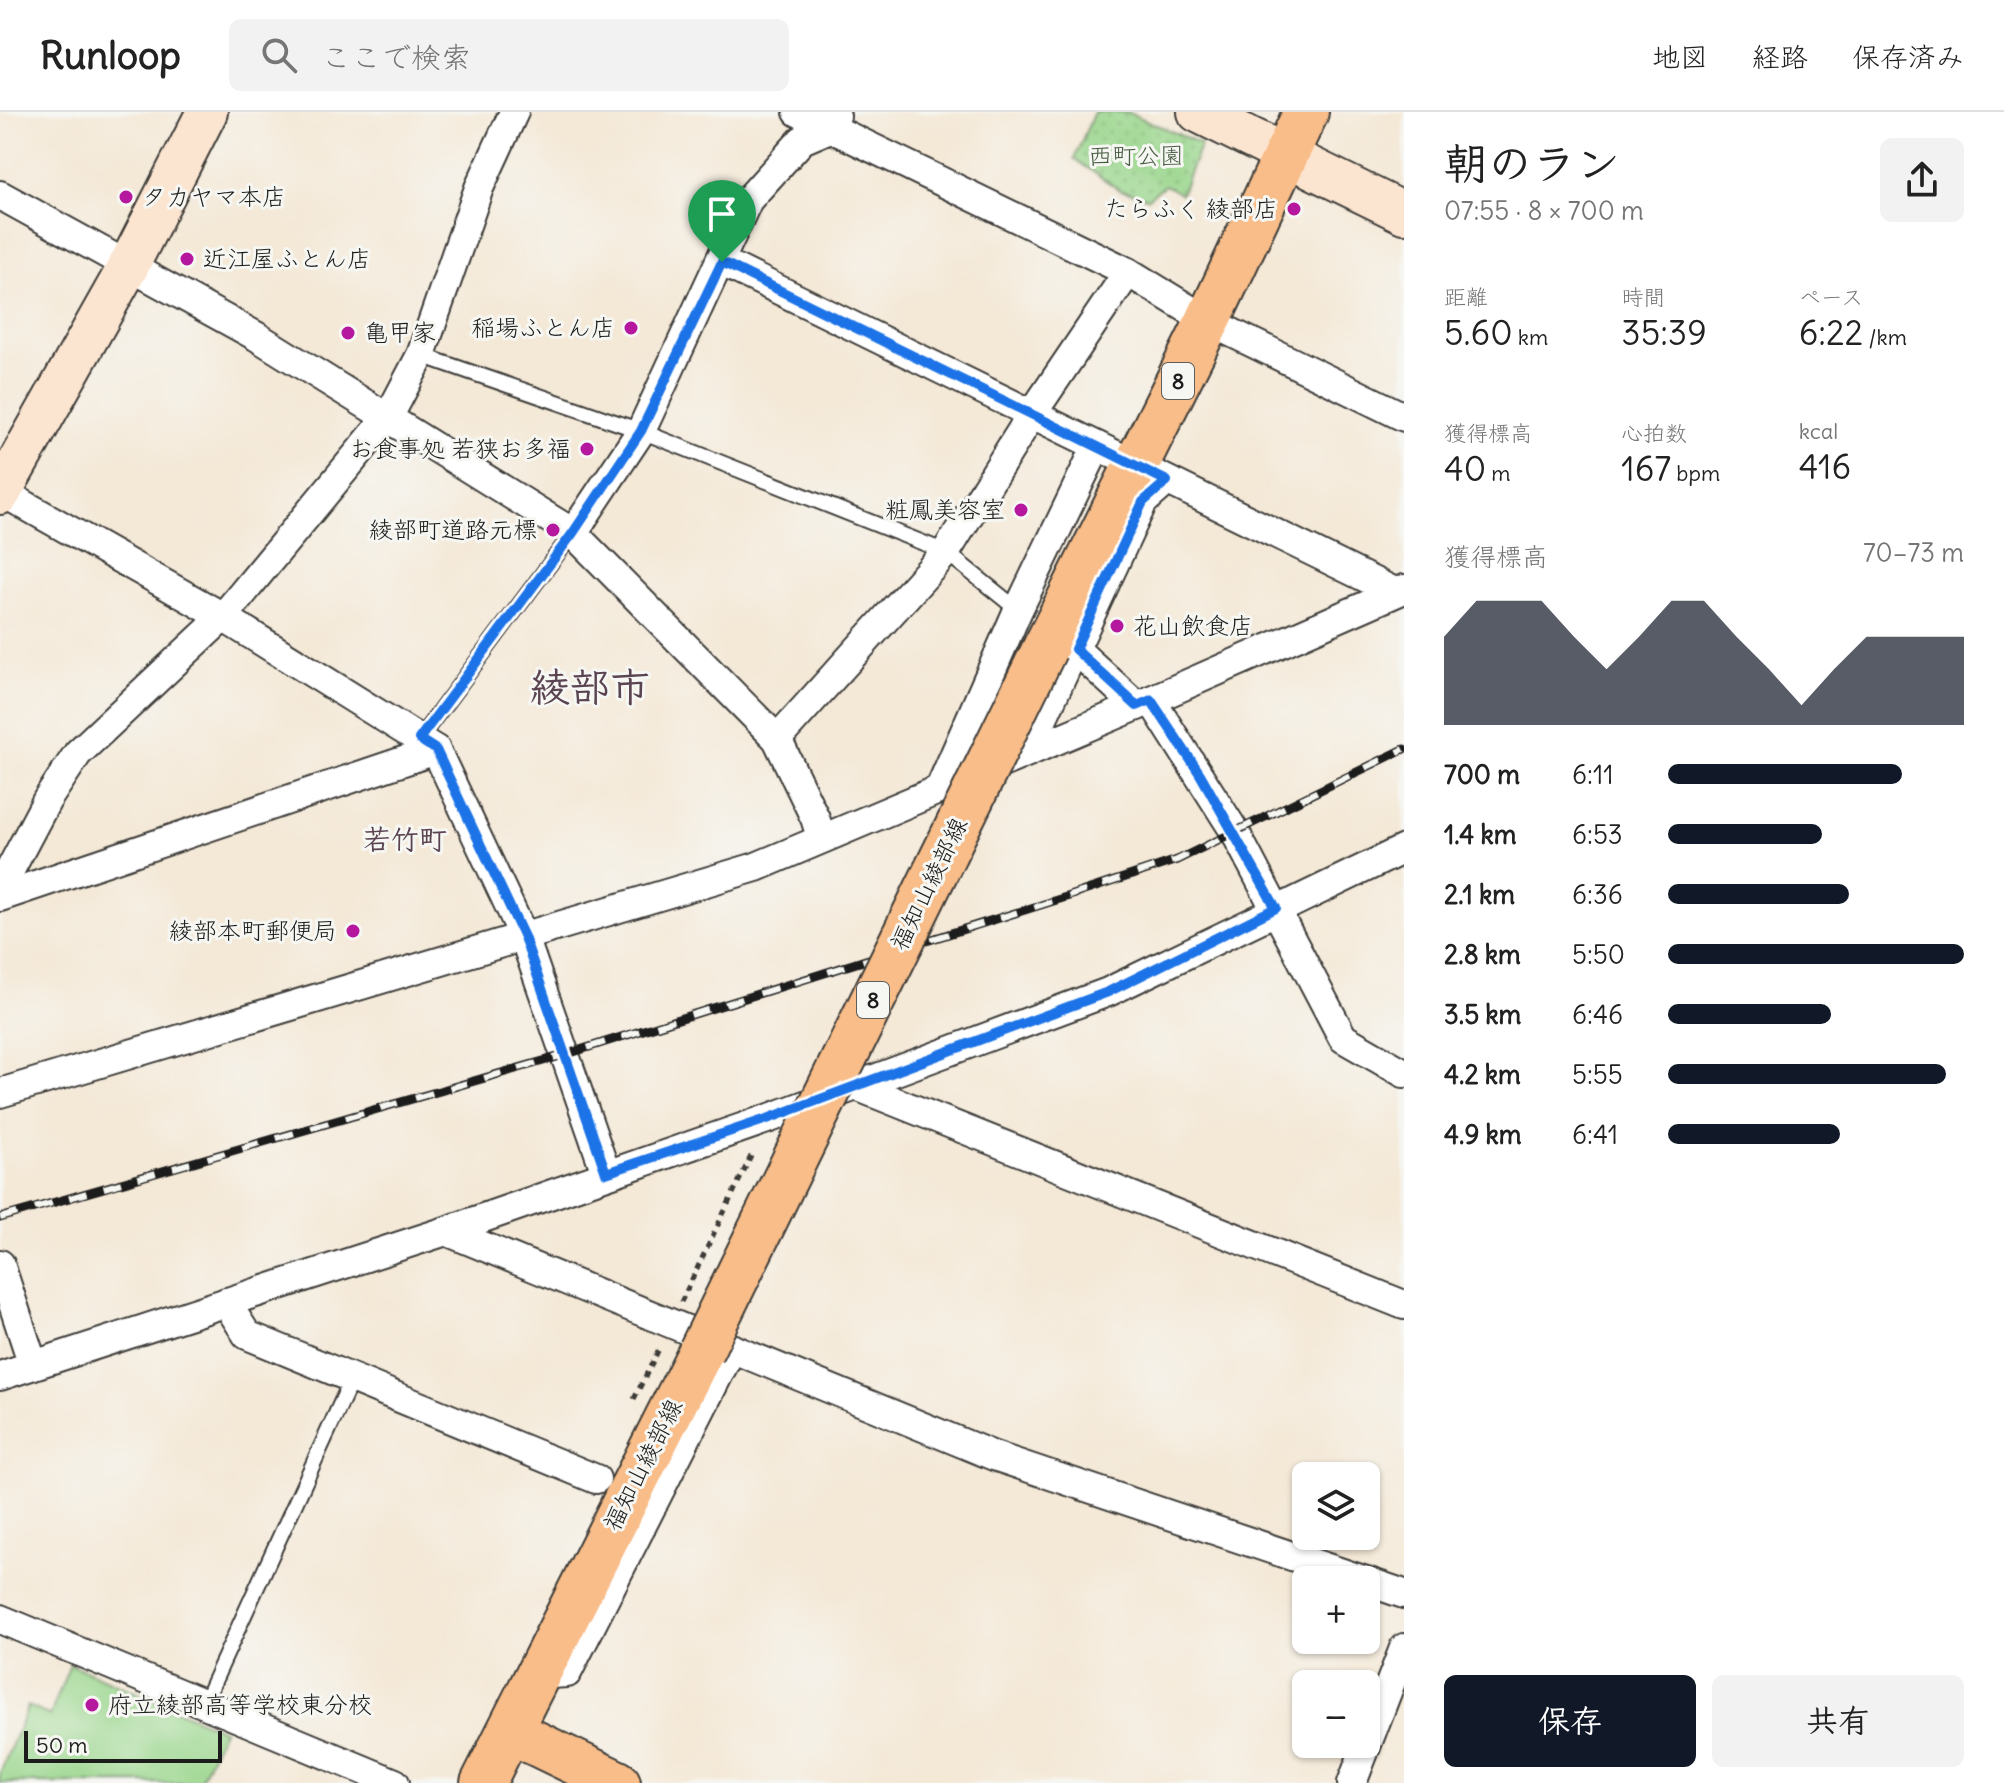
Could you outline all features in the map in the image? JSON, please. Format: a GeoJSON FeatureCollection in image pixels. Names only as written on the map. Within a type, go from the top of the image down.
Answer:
{"type":"FeatureCollection","features":[{"type":"Feature","properties":{"kind":"main road","name":"福知山綾部線"},"geometry":{"type":"LineString","coordinates":[[483,1783],[536,1675],[716,1350],[1060,649],[1152,473],[1208,321],[1306,112]]}},
{"type":"Feature","properties":{"kind":"main road"},"geometry":{"type":"LineString","coordinates":[[510,1731],[618,1783]]}},
{"type":"Feature","properties":{"kind":"street"},"geometry":{"type":"LineString","coordinates":[[207,112],[128,267],[1,492],[223,617],[427,744],[524,937],[606,1173]]}},
{"type":"Feature","properties":{"kind":"street"},"geometry":{"type":"LineString","coordinates":[[0,889],[47,800],[78,753],[223,617],[389,416],[421,355],[479,188],[514,112]]}},
{"type":"Feature","properties":{"kind":"street"},"geometry":{"type":"LineString","coordinates":[[798,112],[835,120],[1128,272],[1208,321],[1404,417]]}},
{"type":"Feature","properties":{"kind":"street"},"geometry":{"type":"LineString","coordinates":[[1198,112],[1404,213]]}},
{"type":"Feature","properties":{"kind":"street"},"geometry":{"type":"LineString","coordinates":[[573,533],[641,431],[722,262],[748,200],[802,140],[835,120]]}},
{"type":"Feature","properties":{"kind":"street"},"geometry":{"type":"LineString","coordinates":[[0,195],[256,336],[573,533],[777,739],[821,837]]}},
{"type":"Feature","properties":{"kind":"street"},"geometry":{"type":"LineString","coordinates":[[722,262],[1400,591]]}},
{"type":"Feature","properties":{"kind":"street"},"geometry":{"type":"LineString","coordinates":[[777,739],[946,552],[1032,414],[1128,272]]}},
{"type":"Feature","properties":{"kind":"street"},"geometry":{"type":"LineString","coordinates":[[940,788],[1018,610],[1097,446]]}},
{"type":"Feature","properties":{"kind":"street"},"geometry":{"type":"LineString","coordinates":[[0,1093],[756,867],[1400,591]]}},
{"type":"Feature","properties":{"kind":"street"},"geometry":{"type":"LineString","coordinates":[[1027,752],[1060,649],[1144,703],[1207,785],[1276,908],[1343,1038],[1404,1073]]}},
{"type":"Feature","properties":{"kind":"street"},"geometry":{"type":"LineString","coordinates":[[0,897],[427,744]]}},
{"type":"Feature","properties":{"kind":"street"},"geometry":{"type":"LineString","coordinates":[[0,1376],[446,1231],[856,1086],[1108,992],[1276,908],[1404,849]]}},
{"type":"Feature","properties":{"kind":"street"},"geometry":{"type":"LineString","coordinates":[[856,1086],[1404,1305]]}},
{"type":"Feature","properties":{"kind":"street"},"geometry":{"type":"LineString","coordinates":[[446,1231],[716,1350],[994,1456],[1323,1566]]}},
{"type":"Feature","properties":{"kind":"street"},"geometry":{"type":"LineString","coordinates":[[0,1264],[33,1365]]}},
{"type":"Feature","properties":{"kind":"street"},"geometry":{"type":"LineString","coordinates":[[226,1302],[247,1335],[351,1381],[596,1479]]}},
{"type":"Feature","properties":{"kind":"street"},"geometry":{"type":"LineString","coordinates":[[1380,1585],[1404,1594]]}},
{"type":"Feature","properties":{"kind":"street"},"geometry":{"type":"LineString","coordinates":[[0,1619],[395,1783]]}},
{"type":"Feature","properties":{"kind":"street"},"geometry":{"type":"LineString","coordinates":[[1352,1783],[1404,1648]]}},
{"type":"Feature","properties":{"kind":"street"},"geometry":{"type":"LineString","coordinates":[[500,1783],[510,1731]]}},
{"type":"Feature","properties":{"kind":"lane"},"geometry":{"type":"LineString","coordinates":[[421,355],[641,431],[946,552],[1018,610]]}},
{"type":"Feature","properties":{"kind":"lane"},"geometry":{"type":"LineString","coordinates":[[427,744],[573,533]]}},
{"type":"Feature","properties":{"kind":"lane"},"geometry":{"type":"LineString","coordinates":[[204,1703],[351,1381]]}},
{"type":"Feature","properties":{"kind":"green space","name":"西町公園"},"geometry":{"type":"Polygon","coordinates":[[[1094,112],[1127,112],[1201,144],[1181,194],[1165,185],[1148,198],[1120,190],[1074,159],[1094,112]]]}},
{"type":"Feature","properties":{"kind":"green space"},"geometry":{"type":"Polygon","coordinates":[[[70,1664],[223,1730],[199,1783],[0,1783],[0,1773],[28,1706],[50,1716],[70,1664]]]}},
{"type":"Feature","properties":{"kind":"railway"},"geometry":{"type":"LineString","coordinates":[[0,1218],[564,1055],[1177,860],[1404,749]]}},
{"type":"Feature","properties":{"kind":"place","name":"タカヤマ本店"},"geometry":{"type":"Point","coordinates":[126,197]}},
{"type":"Feature","properties":{"kind":"place","name":"たらふく 綾部店"},"geometry":{"type":"Point","coordinates":[1294,209]}},
{"type":"Feature","properties":{"kind":"place","name":"近江屋ふとん店"},"geometry":{"type":"Point","coordinates":[187,259]}},
{"type":"Feature","properties":{"kind":"place","name":"稲場ふとん店"},"geometry":{"type":"Point","coordinates":[631,328]}},
{"type":"Feature","properties":{"kind":"place","name":"亀甲家"},"geometry":{"type":"Point","coordinates":[348,333]}},
{"type":"Feature","properties":{"kind":"place","name":"お食事処 若狭お多福"},"geometry":{"type":"Point","coordinates":[587,449]}},
{"type":"Feature","properties":{"kind":"place","name":"粧鳳美容室"},"geometry":{"type":"Point","coordinates":[1021,510]}},
{"type":"Feature","properties":{"kind":"place","name":"綾部町道路元標"},"geometry":{"type":"Point","coordinates":[553,530]}},
{"type":"Feature","properties":{"kind":"place","name":"花山飲食店"},"geometry":{"type":"Point","coordinates":[1117,626]}},
{"type":"Feature","properties":{"kind":"place","name":"綾部本町郵便局"},"geometry":{"type":"Point","coordinates":[353,931]}},
{"type":"Feature","properties":{"kind":"place","name":"府立綾部高等学校東分校"},"geometry":{"type":"Point","coordinates":[92,1705]}},
{"type":"Feature","properties":{"kind":"district","name":"綾部市"},"geometry":{"type":"Point","coordinates":[590,687]}},
{"type":"Feature","properties":{"kind":"district","name":"若竹町"},"geometry":{"type":"Point","coordinates":[405,839]}},
{"type":"Feature","properties":{"kind":"route"},"geometry":{"type":"LineString","coordinates":[[722,262],[1167,481],[1143,502],[1075,649],[1137,706],[1151,700],[1235,832],[1276,908],[1108,992],[770,1118],[606,1173],[524,937],[436,750],[419,739],[573,533],[641,431],[722,262]]}}]}
